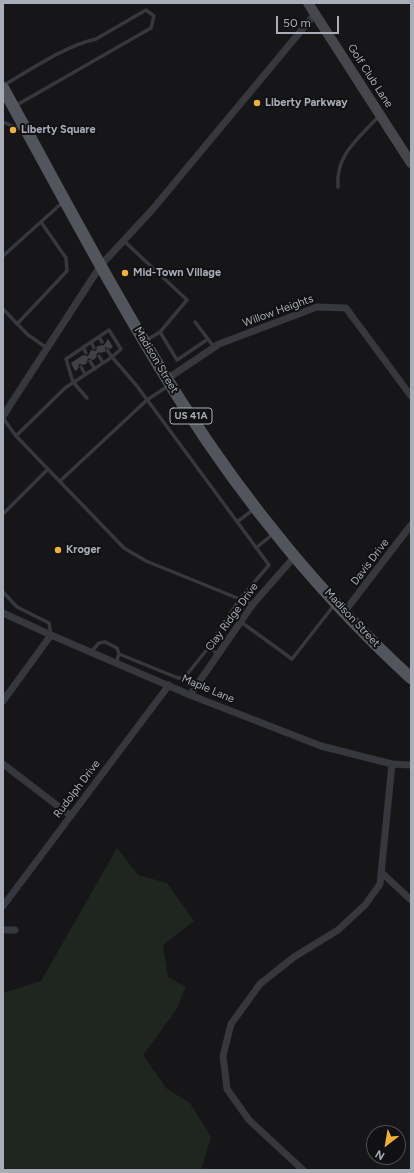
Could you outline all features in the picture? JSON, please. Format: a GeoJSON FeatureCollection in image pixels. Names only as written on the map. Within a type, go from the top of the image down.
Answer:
{"type":"FeatureCollection","features":[{"type":"Feature","properties":{"kind":"main road","name":"Madison Street"},"geometry":{"type":"LineString","coordinates":[[3,88],[145,342],[205,437],[276,532],[341,606],[411,678]]}},
{"type":"Feature","properties":{"kind":"street","name":"Golf Club Lane"},"geometry":{"type":"LineString","coordinates":[[308,3],[411,163]]}},
{"type":"Feature","properties":{"kind":"street"},"geometry":{"type":"LineString","coordinates":[[3,417],[101,265],[152,210],[315,14]]}},
{"type":"Feature","properties":{"kind":"street","name":"Willow Heights"},"geometry":{"type":"LineString","coordinates":[[169,382],[187,366],[215,348],[317,307],[346,308],[411,396]]}},
{"type":"Feature","properties":{"kind":"street","name":"Davis Drive"},"geometry":{"type":"LineString","coordinates":[[341,606],[411,525]]}},
{"type":"Feature","properties":{"kind":"street","name":"Clay Ridge Drive"},"geometry":{"type":"LineString","coordinates":[[190,695],[253,604],[296,555]]}},
{"type":"Feature","properties":{"kind":"street","name":"Maple Lane"},"geometry":{"type":"LineString","coordinates":[[3,612],[51,635],[169,684],[190,695],[321,746],[392,764],[411,765]]}},
{"type":"Feature","properties":{"kind":"street"},"geometry":{"type":"LineString","coordinates":[[3,701],[51,635]]}},
{"type":"Feature","properties":{"kind":"street","name":"Rudolph Drive"},"geometry":{"type":"LineString","coordinates":[[3,906],[169,684]]}},
{"type":"Feature","properties":{"kind":"street"},"geometry":{"type":"LineString","coordinates":[[3,764],[71,816]]}},
{"type":"Feature","properties":{"kind":"street"},"geometry":{"type":"LineString","coordinates":[[303,1170],[249,1120],[227,1089],[223,1056],[231,1024],[260,984],[294,957],[338,930],[365,905],[380,884],[392,764]]}},
{"type":"Feature","properties":{"kind":"street"},"geometry":{"type":"LineString","coordinates":[[382,873],[411,900]]}},
{"type":"Feature","properties":{"kind":"street"},"geometry":{"type":"LineString","coordinates":[[3,930],[15,930]]}},
{"type":"Feature","properties":{"kind":"lane"},"geometry":{"type":"LineString","coordinates":[[3,88],[88,40],[96,39],[146,10],[154,16],[151,28],[14,107]]}},
{"type":"Feature","properties":{"kind":"lane"},"geometry":{"type":"LineString","coordinates":[[338,187],[337,174],[341,160],[380,115]]}},
{"type":"Feature","properties":{"kind":"lane"},"geometry":{"type":"LineString","coordinates":[[3,122],[28,133]]}},
{"type":"Feature","properties":{"kind":"lane"},"geometry":{"type":"LineString","coordinates":[[3,256],[65,200]]}},
{"type":"Feature","properties":{"kind":"lane"},"geometry":{"type":"LineString","coordinates":[[17,324],[67,271],[66,258],[40,222]]}},
{"type":"Feature","properties":{"kind":"lane"},"geometry":{"type":"LineString","coordinates":[[124,241],[186,300],[160,332],[145,342]]}},
{"type":"Feature","properties":{"kind":"lane"},"geometry":{"type":"LineString","coordinates":[[3,309],[28,335],[47,348]]}},
{"type":"Feature","properties":{"kind":"lane"},"geometry":{"type":"LineString","coordinates":[[195,322],[215,348]]}},
{"type":"Feature","properties":{"kind":"lane"},"geometry":{"type":"LineString","coordinates":[[16,436],[65,388],[73,382],[85,374],[112,357],[121,349],[109,330],[66,359],[73,382],[87,398]]}},
{"type":"Feature","properties":{"kind":"lane"},"geometry":{"type":"LineString","coordinates":[[160,332],[177,360],[208,339]]}},
{"type":"Feature","properties":{"kind":"lane"},"geometry":{"type":"LineString","coordinates":[[99,337],[102,342]]}},
{"type":"Feature","properties":{"kind":"lane"},"geometry":{"type":"LineString","coordinates":[[91,342],[94,348]]}},
{"type":"Feature","properties":{"kind":"lane"},"geometry":{"type":"LineString","coordinates":[[83,347],[86,353]]}},
{"type":"Feature","properties":{"kind":"lane"},"geometry":{"type":"LineString","coordinates":[[107,350],[147,400],[269,565],[240,599],[209,647],[184,678],[178,678],[119,654]]}},
{"type":"Feature","properties":{"kind":"lane"},"geometry":{"type":"LineString","coordinates":[[75,352],[77,358]]}},
{"type":"Feature","properties":{"kind":"lane"},"geometry":{"type":"LineString","coordinates":[[99,356],[103,363]]}},
{"type":"Feature","properties":{"kind":"lane"},"geometry":{"type":"LineString","coordinates":[[182,357],[187,366]]}},
{"type":"Feature","properties":{"kind":"lane"},"geometry":{"type":"LineString","coordinates":[[90,361],[94,369]]}},
{"type":"Feature","properties":{"kind":"lane"},"geometry":{"type":"LineString","coordinates":[[82,367],[85,374]]}},
{"type":"Feature","properties":{"kind":"lane"},"geometry":{"type":"LineString","coordinates":[[60,481],[147,400],[169,382]]}},
{"type":"Feature","properties":{"kind":"lane"},"geometry":{"type":"LineString","coordinates":[[3,417],[16,436],[124,548],[146,561],[253,604]]}},
{"type":"Feature","properties":{"kind":"lane"},"geometry":{"type":"LineString","coordinates":[[3,514],[48,469]]}},
{"type":"Feature","properties":{"kind":"lane"},"geometry":{"type":"LineString","coordinates":[[237,522],[256,507]]}},
{"type":"Feature","properties":{"kind":"lane"},"geometry":{"type":"LineString","coordinates":[[256,548],[276,532]]}},
{"type":"Feature","properties":{"kind":"lane"},"geometry":{"type":"LineString","coordinates":[[3,592],[17,607],[49,623],[51,635]]}},
{"type":"Feature","properties":{"kind":"lane"},"geometry":{"type":"LineString","coordinates":[[241,622],[292,659],[341,606]]}},
{"type":"Feature","properties":{"kind":"lane"},"geometry":{"type":"LineString","coordinates":[[90,652],[99,642],[105,642],[117,648],[119,654],[116,662]]}},
{"type":"Feature","properties":{"kind":"lane"},"geometry":{"type":"LineString","coordinates":[[209,647],[218,655]]}},
{"type":"Feature","properties":{"kind":"shaded area"},"geometry":{"type":"Polygon","coordinates":[[[117,848],[138,875],[167,883],[194,921],[163,945],[168,977],[186,987],[176,1010],[143,1055],[167,1089],[190,1103],[211,1137],[201,1170],[3,1170],[3,993],[41,981],[117,848]]]}},
{"type":"Feature","properties":{"kind":"building"},"geometry":{"type":"Polygon","coordinates":[[[108,339],[113,347],[110,349],[105,347],[105,352],[97,353],[96,358],[93,360],[88,358],[87,363],[84,365],[79,364],[78,369],[75,371],[71,363],[83,355],[88,356],[91,350],[96,351],[97,346],[104,345],[108,339]]]}},
{"type":"Feature","properties":{"kind":"place","name":"Liberty Parkway"},"geometry":{"type":"Point","coordinates":[257,103]}},
{"type":"Feature","properties":{"kind":"place","name":"Liberty Square"},"geometry":{"type":"Point","coordinates":[13,130]}},
{"type":"Feature","properties":{"kind":"place","name":"Mid-Town Village"},"geometry":{"type":"Point","coordinates":[125,273]}},
{"type":"Feature","properties":{"kind":"place","name":"Kroger"},"geometry":{"type":"Point","coordinates":[58,550]}}]}
